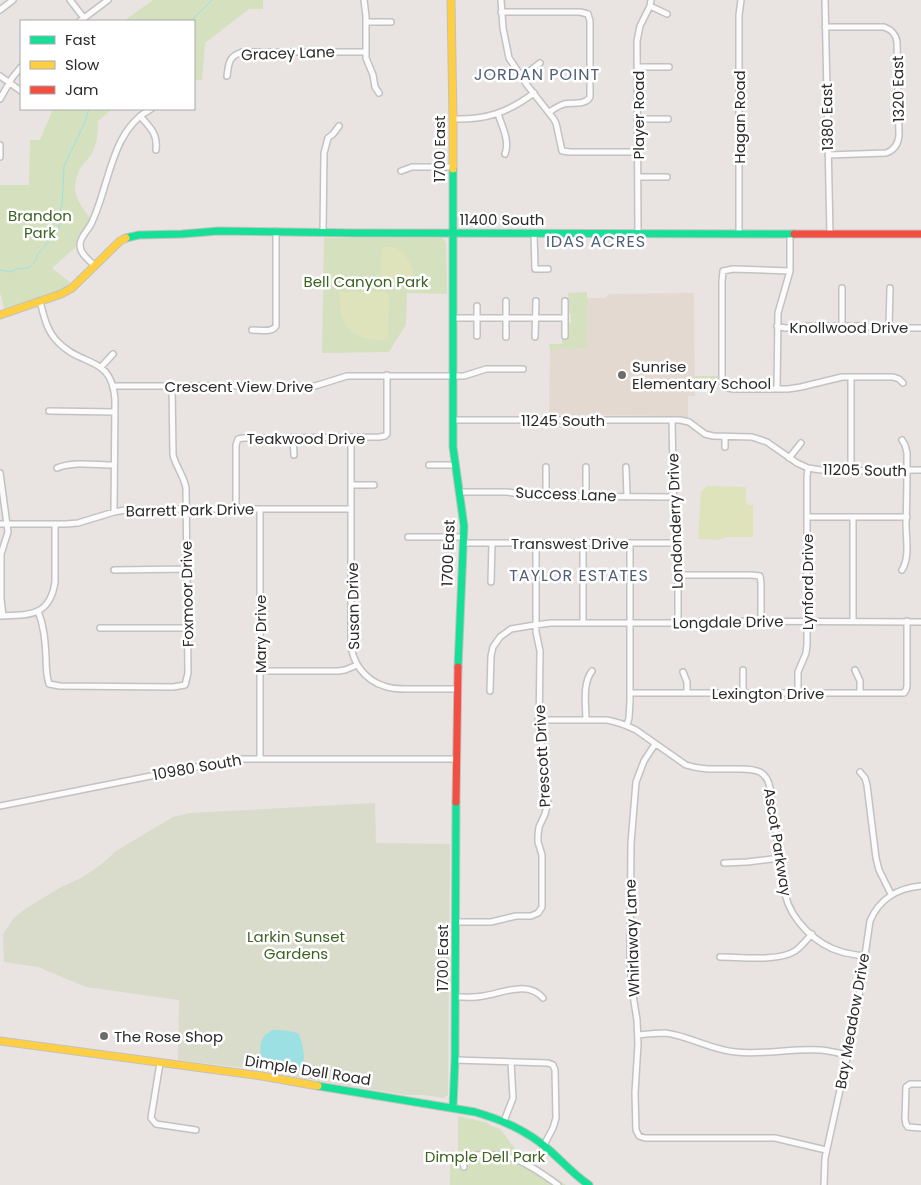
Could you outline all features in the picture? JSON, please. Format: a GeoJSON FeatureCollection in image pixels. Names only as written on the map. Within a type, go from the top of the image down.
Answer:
{"type":"FeatureCollection","features":[{"type":"Feature","properties":{"kind":"main road","name":"1700 East"},"geometry":{"type":"LineString","coordinates":[[451,0],[453,447],[454,465],[464,515],[457,689],[455,1060],[453,1107]]}},
{"type":"Feature","properties":{"kind":"main road","name":"11400 South"},"geometry":{"type":"LineString","coordinates":[[0,315],[40,302],[72,288],[120,241],[132,236],[218,231],[921,234]]}},
{"type":"Feature","properties":{"kind":"main road","name":"Dimple Dell Road"},"geometry":{"type":"LineString","coordinates":[[0,1041],[262,1076],[476,1112],[504,1121],[518,1128],[544,1146],[585,1184]]}},
{"type":"Feature","properties":{"kind":"street"},"geometry":{"type":"LineString","coordinates":[[2,0],[6,5]]}},
{"type":"Feature","properties":{"kind":"street"},"geometry":{"type":"LineString","coordinates":[[0,10],[13,0]]}},
{"type":"Feature","properties":{"kind":"street"},"geometry":{"type":"LineString","coordinates":[[70,0],[82,20],[108,0]]}},
{"type":"Feature","properties":{"kind":"street"},"geometry":{"type":"LineString","coordinates":[[364,0],[366,58],[373,75],[374,87],[379,93]]}},
{"type":"Feature","properties":{"kind":"street"},"geometry":{"type":"LineString","coordinates":[[501,0],[504,35],[509,58],[556,123],[562,151],[638,152]]}},
{"type":"Feature","properties":{"kind":"street","name":"Player Road"},"geometry":{"type":"LineString","coordinates":[[638,233],[638,34],[642,19],[650,6],[651,0]]}},
{"type":"Feature","properties":{"kind":"street","name":"Hagan Road"},"geometry":{"type":"LineString","coordinates":[[739,234],[739,15],[741,0]]}},
{"type":"Feature","properties":{"kind":"street","name":"1380 East"},"geometry":{"type":"LineString","coordinates":[[825,0],[830,234]]}},
{"type":"Feature","properties":{"kind":"street"},"geometry":{"type":"LineString","coordinates":[[650,6],[667,14]]}},
{"type":"Feature","properties":{"kind":"street"},"geometry":{"type":"LineString","coordinates":[[501,12],[580,12],[588,14],[590,21],[590,97],[584,102],[565,104],[549,112]]}},
{"type":"Feature","properties":{"kind":"street"},"geometry":{"type":"LineString","coordinates":[[366,22],[391,22]]}},
{"type":"Feature","properties":{"kind":"street","name":"1320 East"},"geometry":{"type":"LineString","coordinates":[[825,27],[878,26],[889,28],[892,31],[896,38],[897,51],[899,136],[898,144],[892,150],[883,153],[828,155]]}},
{"type":"Feature","properties":{"kind":"street","name":"Gracey Lane"},"geometry":{"type":"LineString","coordinates":[[227,76],[230,60],[235,54],[242,52],[366,52]]}},
{"type":"Feature","properties":{"kind":"street"},"geometry":{"type":"LineString","coordinates":[[522,76],[540,63]]}},
{"type":"Feature","properties":{"kind":"street"},"geometry":{"type":"LineString","coordinates":[[0,99],[20,67]]}},
{"type":"Feature","properties":{"kind":"street"},"geometry":{"type":"LineString","coordinates":[[637,67],[669,67]]}},
{"type":"Feature","properties":{"kind":"street"},"geometry":{"type":"LineString","coordinates":[[0,76],[20,90]]}},
{"type":"Feature","properties":{"kind":"street"},"geometry":{"type":"LineString","coordinates":[[453,119],[480,118],[498,114],[513,107],[534,93]]}},
{"type":"Feature","properties":{"kind":"street"},"geometry":{"type":"LineString","coordinates":[[95,266],[82,254],[80,240],[92,222],[122,138],[132,124],[149,110]]}},
{"type":"Feature","properties":{"kind":"street"},"geometry":{"type":"LineString","coordinates":[[498,114],[507,141],[508,148],[505,154]]}},
{"type":"Feature","properties":{"kind":"street"},"geometry":{"type":"LineString","coordinates":[[140,116],[156,137],[156,150]]}},
{"type":"Feature","properties":{"kind":"street"},"geometry":{"type":"LineString","coordinates":[[637,119],[668,119]]}},
{"type":"Feature","properties":{"kind":"street"},"geometry":{"type":"LineString","coordinates":[[323,232],[324,153],[328,138],[339,126]]}},
{"type":"Feature","properties":{"kind":"street"},"geometry":{"type":"LineString","coordinates":[[0,145],[0,157]]}},
{"type":"Feature","properties":{"kind":"street"},"geometry":{"type":"LineString","coordinates":[[402,171],[412,167],[453,167]]}},
{"type":"Feature","properties":{"kind":"street"},"geometry":{"type":"LineString","coordinates":[[638,177],[667,177]]}},
{"type":"Feature","properties":{"kind":"street"},"geometry":{"type":"LineString","coordinates":[[252,330],[271,330],[276,326],[276,231]]}},
{"type":"Feature","properties":{"kind":"street"},"geometry":{"type":"LineString","coordinates":[[534,233],[534,269],[548,269]]}},
{"type":"Feature","properties":{"kind":"street"},"geometry":{"type":"LineString","coordinates":[[777,388],[777,326],[779,307],[790,271],[790,234]]}},
{"type":"Feature","properties":{"kind":"street"},"geometry":{"type":"LineString","coordinates":[[790,271],[733,269],[723,271],[723,387],[794,388],[835,378],[851,377],[893,378],[899,379],[903,383]]}},
{"type":"Feature","properties":{"kind":"street"},"geometry":{"type":"LineString","coordinates":[[842,288],[842,326]]}},
{"type":"Feature","properties":{"kind":"street"},"geometry":{"type":"LineString","coordinates":[[890,288],[890,328]]}},
{"type":"Feature","properties":{"kind":"street"},"geometry":{"type":"LineString","coordinates":[[506,301],[506,337]]}},
{"type":"Feature","properties":{"kind":"street"},"geometry":{"type":"LineString","coordinates":[[535,337],[536,301]]}},
{"type":"Feature","properties":{"kind":"street"},"geometry":{"type":"LineString","coordinates":[[565,301],[565,336]]}},
{"type":"Feature","properties":{"kind":"street"},"geometry":{"type":"LineString","coordinates":[[40,302],[48,328],[53,337],[68,351],[101,368],[113,386],[114,512]]}},
{"type":"Feature","properties":{"kind":"street"},"geometry":{"type":"LineString","coordinates":[[477,306],[478,336]]}},
{"type":"Feature","properties":{"kind":"street"},"geometry":{"type":"LineString","coordinates":[[453,318],[565,318]]}},
{"type":"Feature","properties":{"kind":"street","name":"Knollwood Drive"},"geometry":{"type":"LineString","coordinates":[[777,326],[785,328],[842,326],[921,328]]}},
{"type":"Feature","properties":{"kind":"street"},"geometry":{"type":"LineString","coordinates":[[101,368],[113,354]]}},
{"type":"Feature","properties":{"kind":"street","name":"Crescent View Drive"},"geometry":{"type":"LineString","coordinates":[[113,386],[310,386],[347,376],[453,376],[468,375],[486,369],[523,369]]}},
{"type":"Feature","properties":{"kind":"street","name":"Teakwood Drive"},"geometry":{"type":"LineString","coordinates":[[236,509],[236,445],[238,439],[378,438],[385,436],[387,434],[387,376]]}},
{"type":"Feature","properties":{"kind":"street"},"geometry":{"type":"LineString","coordinates":[[851,377],[851,471]]}},
{"type":"Feature","properties":{"kind":"street","name":"Foxmoor Drive"},"geometry":{"type":"LineString","coordinates":[[38,611],[45,634],[46,672],[49,684],[60,686],[173,687],[185,685],[188,673],[188,628],[185,481],[175,462],[172,448],[172,386]]}},
{"type":"Feature","properties":{"kind":"street"},"geometry":{"type":"LineString","coordinates":[[49,411],[114,412]]}},
{"type":"Feature","properties":{"kind":"street","name":"11245 South"},"geometry":{"type":"LineString","coordinates":[[453,420],[672,420]]}},
{"type":"Feature","properties":{"kind":"street","name":"11205 South"},"geometry":{"type":"LineString","coordinates":[[672,420],[689,422],[709,435],[760,439],[808,468],[828,471],[921,470]]}},
{"type":"Feature","properties":{"kind":"street","name":"Londonderry Drive"},"geometry":{"type":"LineString","coordinates":[[672,420],[678,623]]}},
{"type":"Feature","properties":{"kind":"street","name":"Susan Drive"},"geometry":{"type":"LineString","coordinates":[[351,437],[351,643],[357,666],[370,679],[384,686],[401,689],[457,689]]}},
{"type":"Feature","properties":{"kind":"street"},"geometry":{"type":"LineString","coordinates":[[725,437],[725,447]]}},
{"type":"Feature","properties":{"kind":"street"},"geometry":{"type":"LineString","coordinates":[[293,438],[294,455]]}},
{"type":"Feature","properties":{"kind":"street"},"geometry":{"type":"LineString","coordinates":[[902,440],[905,445],[907,471],[906,557],[902,570]]}},
{"type":"Feature","properties":{"kind":"street"},"geometry":{"type":"LineString","coordinates":[[789,458],[801,443]]}},
{"type":"Feature","properties":{"kind":"street"},"geometry":{"type":"LineString","coordinates":[[57,468],[71,465],[114,465]]}},
{"type":"Feature","properties":{"kind":"street"},"geometry":{"type":"LineString","coordinates":[[429,465],[454,465]]}},
{"type":"Feature","properties":{"kind":"street"},"geometry":{"type":"LineString","coordinates":[[546,467],[546,496]]}},
{"type":"Feature","properties":{"kind":"street"},"geometry":{"type":"LineString","coordinates":[[586,467],[586,496]]}},
{"type":"Feature","properties":{"kind":"street"},"geometry":{"type":"LineString","coordinates":[[626,467],[627,497]]}},
{"type":"Feature","properties":{"kind":"street","name":"Lynford Drive"},"geometry":{"type":"LineString","coordinates":[[798,693],[798,672],[807,649],[808,468]]}},
{"type":"Feature","properties":{"kind":"street"},"geometry":{"type":"LineString","coordinates":[[0,473],[8,524],[1,561],[2,616],[27,615],[38,611],[50,599],[54,591],[55,582],[55,524]]}},
{"type":"Feature","properties":{"kind":"street"},"geometry":{"type":"LineString","coordinates":[[351,485],[374,485]]}},
{"type":"Feature","properties":{"kind":"street","name":"Success Lane"},"geometry":{"type":"LineString","coordinates":[[459,492],[507,492],[529,496],[673,497]]}},
{"type":"Feature","properties":{"kind":"street","name":"Mary Drive"},"geometry":{"type":"LineString","coordinates":[[260,509],[260,758]]}},
{"type":"Feature","properties":{"kind":"street","name":"Barrett Park Drive"},"geometry":{"type":"LineString","coordinates":[[0,524],[78,523],[125,510],[351,509]]}},
{"type":"Feature","properties":{"kind":"street"},"geometry":{"type":"LineString","coordinates":[[807,517],[907,517]]}},
{"type":"Feature","properties":{"kind":"street"},"geometry":{"type":"LineString","coordinates":[[853,517],[853,621]]}},
{"type":"Feature","properties":{"kind":"street","name":"Transwest Drive"},"geometry":{"type":"LineString","coordinates":[[408,537],[536,543],[677,543]]}},
{"type":"Feature","properties":{"kind":"street"},"geometry":{"type":"LineString","coordinates":[[491,582],[492,542]]}},
{"type":"Feature","properties":{"kind":"street","name":"Prescott Drive"},"geometry":{"type":"LineString","coordinates":[[456,922],[491,922],[507,918],[531,916],[538,913],[542,907],[542,855],[538,835],[548,802],[545,783],[545,761],[539,740],[538,720],[540,650],[535,624],[536,543]]}},
{"type":"Feature","properties":{"kind":"street"},"geometry":{"type":"LineString","coordinates":[[583,543],[583,623]]}},
{"type":"Feature","properties":{"kind":"street"},"geometry":{"type":"LineString","coordinates":[[627,725],[630,714],[630,543]]}},
{"type":"Feature","properties":{"kind":"street"},"geometry":{"type":"LineString","coordinates":[[114,570],[187,569]]}},
{"type":"Feature","properties":{"kind":"street"},"geometry":{"type":"LineString","coordinates":[[678,575],[760,576],[761,621]]}},
{"type":"Feature","properties":{"kind":"street","name":"Longdale Drive"},"geometry":{"type":"LineString","coordinates":[[490,691],[491,656],[496,642],[511,629],[535,624],[678,623],[713,620],[921,622]]}},
{"type":"Feature","properties":{"kind":"street","name":"Lexington Drive"},"geometry":{"type":"LineString","coordinates":[[630,693],[906,692],[907,621]]}},
{"type":"Feature","properties":{"kind":"street"},"geometry":{"type":"LineString","coordinates":[[100,628],[188,628]]}},
{"type":"Feature","properties":{"kind":"street"},"geometry":{"type":"LineString","coordinates":[[260,670],[338,671],[357,666]]}},
{"type":"Feature","properties":{"kind":"street"},"geometry":{"type":"LineString","coordinates":[[742,693],[743,670]]}},
{"type":"Feature","properties":{"kind":"street"},"geometry":{"type":"LineString","coordinates":[[855,670],[860,681],[860,693]]}},
{"type":"Feature","properties":{"kind":"street"},"geometry":{"type":"LineString","coordinates":[[586,720],[586,684],[592,671]]}},
{"type":"Feature","properties":{"kind":"street"},"geometry":{"type":"LineString","coordinates":[[683,672],[687,682],[687,693]]}},
{"type":"Feature","properties":{"kind":"street","name":"Ascot Parkway"},"geometry":{"type":"LineString","coordinates":[[538,720],[607,720],[627,725],[679,761],[693,767],[754,770],[763,773],[770,788],[784,888],[789,905],[799,922],[831,948],[864,956]]}},
{"type":"Feature","properties":{"kind":"street","name":"Whirlaway Lane"},"geometry":{"type":"LineString","coordinates":[[655,744],[644,762],[636,782],[630,843],[630,959],[638,1035],[634,1093],[635,1122],[638,1136],[652,1138],[775,1138],[826,1150]]}},
{"type":"Feature","properties":{"kind":"street","name":"10980 South"},"geometry":{"type":"LineString","coordinates":[[0,806],[225,760],[260,758],[456,759]]}},
{"type":"Feature","properties":{"kind":"street"},"geometry":{"type":"LineString","coordinates":[[860,772],[865,778],[867,785],[879,870],[891,894],[905,888],[921,886]]}},
{"type":"Feature","properties":{"kind":"street"},"geometry":{"type":"LineString","coordinates":[[724,863],[780,858]]}},
{"type":"Feature","properties":{"kind":"street","name":"Bay Meadow Drive"},"geometry":{"type":"LineString","coordinates":[[824,1185],[826,1150],[857,1012],[868,930],[873,914],[891,894]]}},
{"type":"Feature","properties":{"kind":"street"},"geometry":{"type":"LineString","coordinates":[[720,957],[776,957],[786,955],[794,952],[812,934]]}},
{"type":"Feature","properties":{"kind":"street"},"geometry":{"type":"LineString","coordinates":[[455,997],[484,996],[502,991],[523,989],[534,991],[544,998]]}},
{"type":"Feature","properties":{"kind":"street"},"geometry":{"type":"LineString","coordinates":[[638,1035],[654,1033],[675,1035],[715,1049],[738,1053],[816,1050],[847,1055]]}},
{"type":"Feature","properties":{"kind":"street"},"geometry":{"type":"LineString","coordinates":[[455,1060],[548,1063],[553,1065],[555,1070],[556,1118],[544,1146]]}},
{"type":"Feature","properties":{"kind":"street"},"geometry":{"type":"LineString","coordinates":[[160,1062],[151,1118],[156,1124],[196,1130]]}},
{"type":"Feature","properties":{"kind":"street"},"geometry":{"type":"LineString","coordinates":[[504,1121],[514,1092],[511,1062]]}},
{"type":"Feature","properties":{"kind":"street"},"geometry":{"type":"LineString","coordinates":[[921,1084],[910,1084],[906,1088],[905,1119],[907,1126],[921,1128]]}},
{"type":"Feature","properties":{"kind":"street"},"geometry":{"type":"LineString","coordinates":[[450,1160],[482,1154],[499,1155],[514,1159],[533,1168],[558,1185]]}},
{"type":"Feature","properties":{"kind":"street"},"geometry":{"type":"LineString","coordinates":[[461,1158],[464,1167]]}},
{"type":"Feature","properties":{"kind":"shaded area","name":"Sunrise Elementary School"},"geometry":{"type":"Polygon","coordinates":[[[694,293],[695,396],[688,396],[688,419],[678,416],[549,415],[550,350],[587,348],[588,298],[605,298],[609,294],[694,293]]]}},
{"type":"Feature","properties":{"kind":"green space"},"geometry":{"type":"Polygon","coordinates":[[[153,0],[263,0],[263,9],[249,9],[205,43],[202,80],[195,80],[195,20],[125,20],[153,0]]]}},
{"type":"Feature","properties":{"kind":"green space","name":"Brandon Park"},"geometry":{"type":"Polygon","coordinates":[[[53,110],[111,110],[98,121],[95,147],[76,178],[75,191],[79,202],[90,218],[78,238],[76,247],[52,268],[72,284],[64,289],[4,309],[0,292],[0,185],[29,185],[30,140],[40,140],[53,110]]]}},
{"type":"Feature","properties":{"kind":"green space","name":"Bell Canyon Park"},"geometry":{"type":"Polygon","coordinates":[[[324,238],[442,238],[446,242],[447,294],[407,293],[406,325],[389,352],[322,353],[324,238]]]}},
{"type":"Feature","properties":{"kind":"green space"},"geometry":{"type":"Polygon","coordinates":[[[382,247],[394,247],[403,252],[413,269],[414,284],[383,284],[380,280],[382,247]]]}},
{"type":"Feature","properties":{"kind":"green space"},"geometry":{"type":"Polygon","coordinates":[[[340,292],[386,292],[389,295],[388,340],[365,338],[350,330],[342,314],[340,292]]]}},
{"type":"Feature","properties":{"kind":"green space"},"geometry":{"type":"Polygon","coordinates":[[[587,292],[587,348],[550,350],[549,344],[562,344],[562,338],[567,338],[567,323],[571,323],[571,314],[568,313],[568,293],[587,292]]]}},
{"type":"Feature","properties":{"kind":"green space"},"geometry":{"type":"Polygon","coordinates":[[[695,376],[720,376],[720,378],[717,383],[695,383],[695,376]]]}},
{"type":"Feature","properties":{"kind":"green space"},"geometry":{"type":"Polygon","coordinates":[[[708,486],[746,487],[746,502],[749,505],[753,505],[753,537],[726,537],[719,540],[698,539],[701,491],[708,486]]]}},
{"type":"Feature","properties":{"kind":"green space","name":"Larkin Sunset Gardens"},"geometry":{"type":"Polygon","coordinates":[[[375,803],[376,843],[450,844],[448,1095],[444,1098],[405,1095],[254,1069],[178,1060],[179,1000],[86,987],[38,967],[4,962],[3,934],[13,919],[25,909],[61,887],[83,877],[116,851],[173,817],[190,813],[375,803]]]}},
{"type":"Feature","properties":{"kind":"green space","name":"Dimple Dell Park"},"geometry":{"type":"Polygon","coordinates":[[[458,1116],[488,1123],[500,1129],[520,1155],[566,1185],[450,1185],[450,1157],[458,1154],[458,1116]]]}},
{"type":"Feature","properties":{"kind":"water"},"geometry":{"type":"Polygon","coordinates":[[[272,1030],[289,1031],[299,1034],[304,1051],[303,1062],[300,1067],[285,1070],[265,1064],[260,1046],[265,1035],[272,1030]]]}},
{"type":"Feature","properties":{"kind":"waterway"},"geometry":{"type":"LineString","coordinates":[[192,20],[212,0]]}},
{"type":"Feature","properties":{"kind":"waterway"},"geometry":{"type":"LineString","coordinates":[[0,270],[11,272],[18,268],[30,267],[36,260],[37,255],[57,232],[62,205],[64,166],[89,110]]}},
{"type":"Feature","properties":{"kind":"traffic: fast"},"geometry":{"type":"LineString","coordinates":[[453,169],[453,447],[464,526],[458,667]]}},
{"type":"Feature","properties":{"kind":"traffic: fast"},"geometry":{"type":"LineString","coordinates":[[126,238],[139,235],[218,231],[794,234]]}},
{"type":"Feature","properties":{"kind":"traffic: fast"},"geometry":{"type":"LineString","coordinates":[[453,1107],[455,1060],[456,802]]}},
{"type":"Feature","properties":{"kind":"traffic: fast"},"geometry":{"type":"LineString","coordinates":[[318,1086],[475,1112],[495,1118],[540,1142],[589,1185]]}},
{"type":"Feature","properties":{"kind":"traffic: slow"},"geometry":{"type":"LineString","coordinates":[[451,0],[453,169]]}},
{"type":"Feature","properties":{"kind":"traffic: slow"},"geometry":{"type":"LineString","coordinates":[[0,315],[61,294],[72,288],[120,241],[126,238]]}},
{"type":"Feature","properties":{"kind":"traffic: slow"},"geometry":{"type":"LineString","coordinates":[[0,1041],[262,1076],[318,1086]]}},
{"type":"Feature","properties":{"kind":"traffic: jam"},"geometry":{"type":"LineString","coordinates":[[794,234],[921,234]]}},
{"type":"Feature","properties":{"kind":"traffic: jam"},"geometry":{"type":"LineString","coordinates":[[456,802],[458,667]]}},
{"type":"Feature","properties":{"kind":"place","name":"Sunrise Elementary School"},"geometry":{"type":"Point","coordinates":[622,375]}},
{"type":"Feature","properties":{"kind":"place","name":"The Rose Shop"},"geometry":{"type":"Point","coordinates":[104,1036]}},
{"type":"Feature","properties":{"kind":"district","name":"JORDAN POINT"},"geometry":{"type":"Point","coordinates":[537,74]}},
{"type":"Feature","properties":{"kind":"district","name":"IDAS ACRES"},"geometry":{"type":"Point","coordinates":[596,241]}},
{"type":"Feature","properties":{"kind":"district","name":"TAYLOR ESTATES"},"geometry":{"type":"Point","coordinates":[579,575]}}]}
